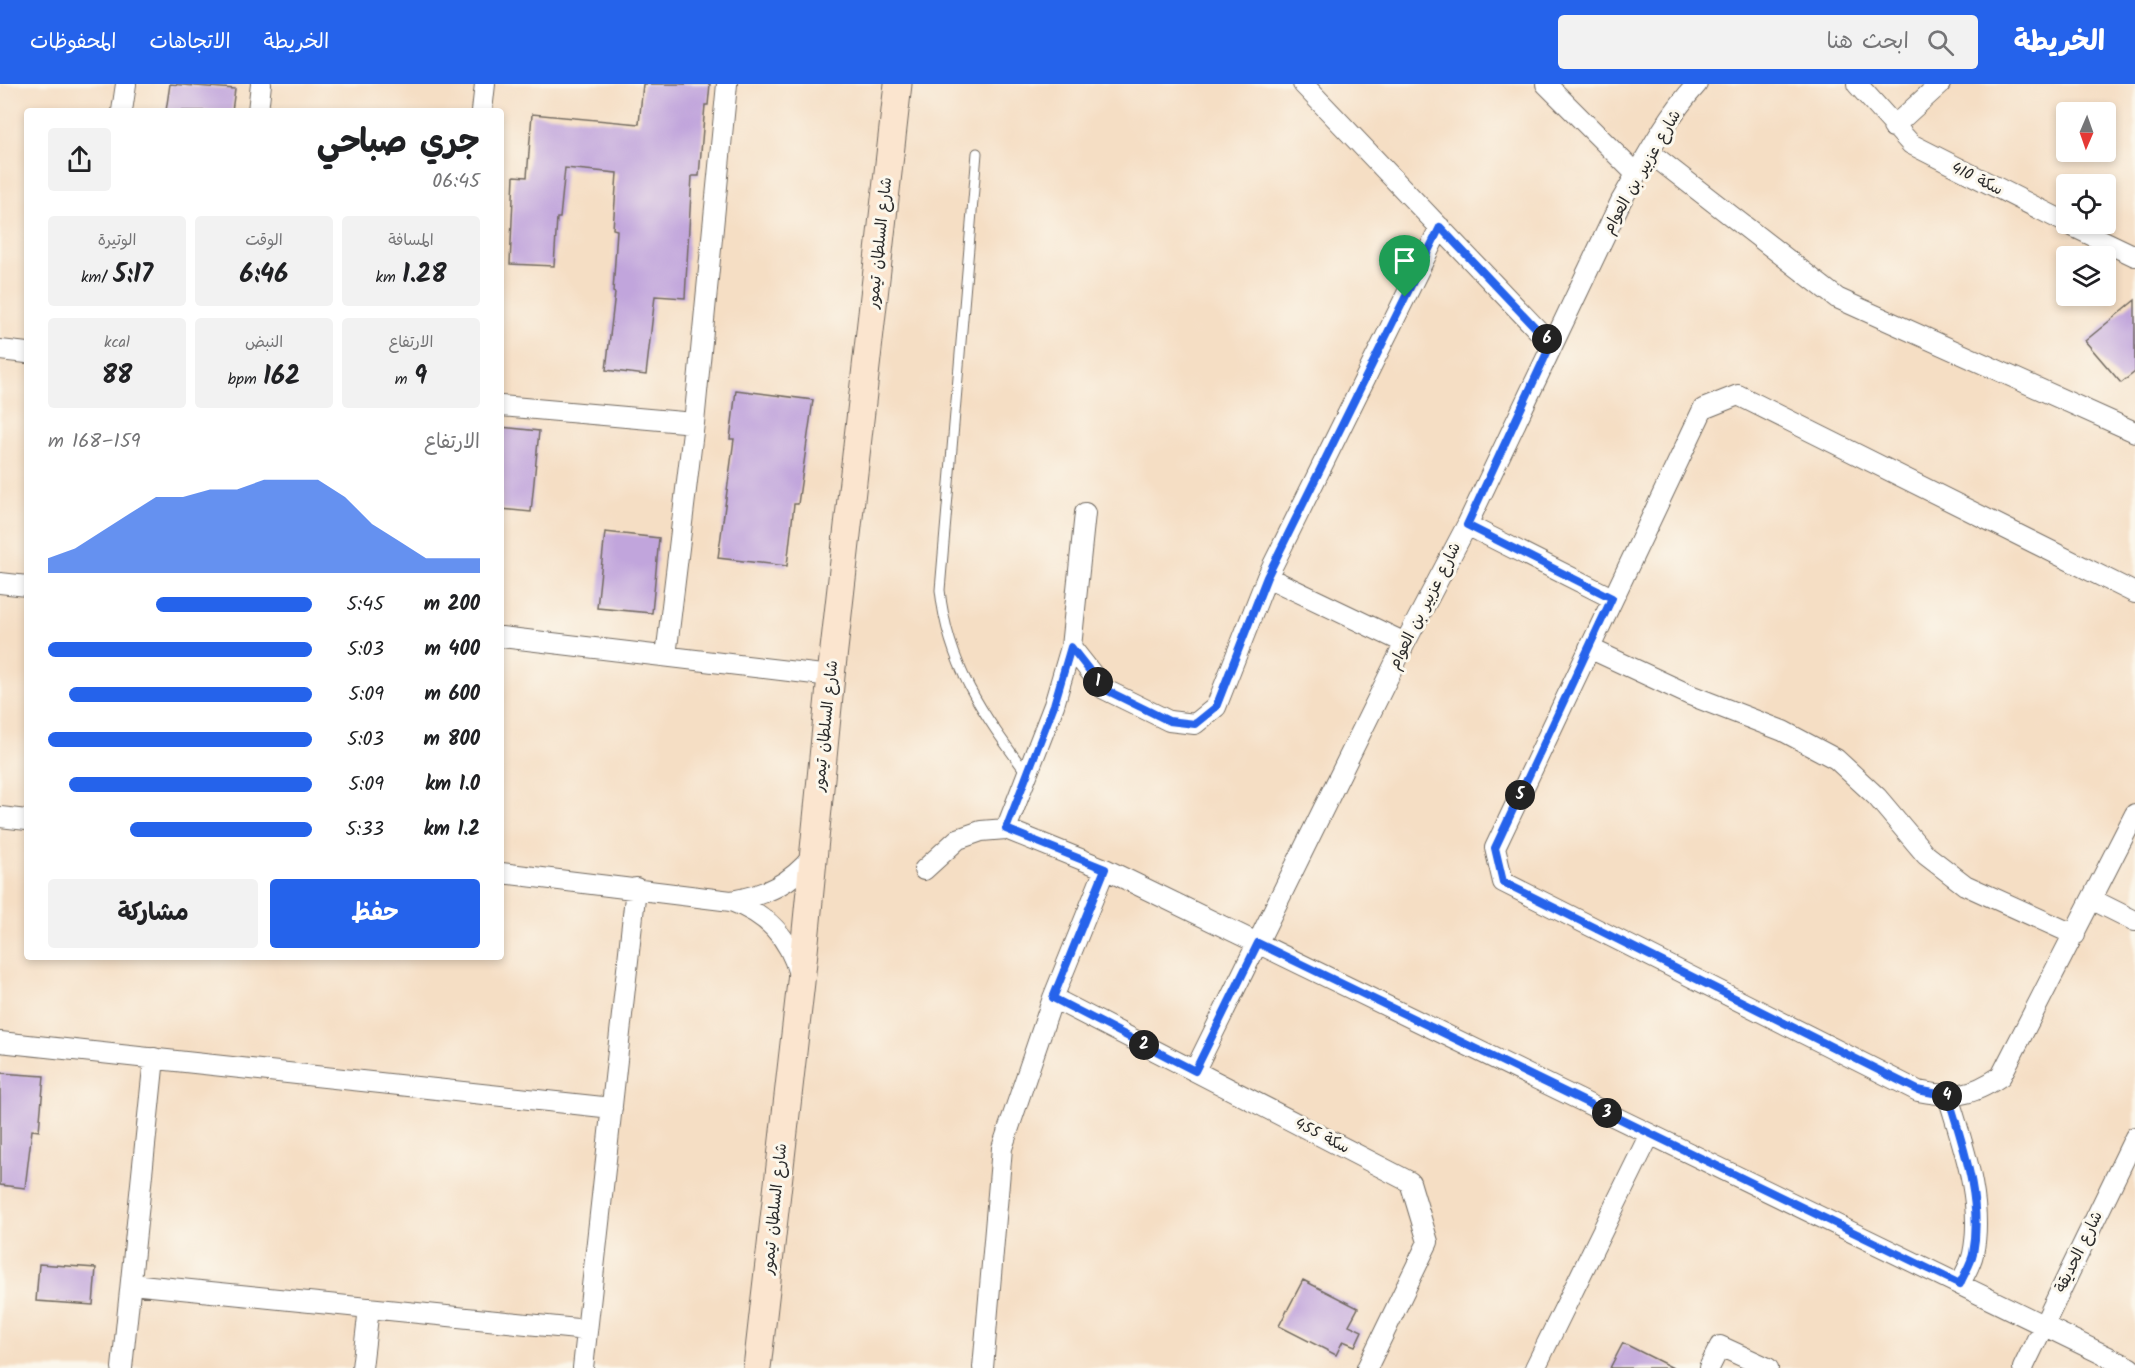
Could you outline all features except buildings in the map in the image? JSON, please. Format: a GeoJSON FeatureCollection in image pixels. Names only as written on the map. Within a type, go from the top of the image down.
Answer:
{"type":"FeatureCollection","features":[{"type":"Feature","properties":{"kind":"main road","name":"شارع السلطان تيمور"},"geometry":{"type":"LineString","coordinates":[[757,1368],[801,982],[831,675],[898,84]]}},
{"type":"Feature","properties":{"kind":"main road","name":"شارع السلطان تيمور"},"geometry":{"type":"LineString","coordinates":[[775,1368],[913,84]]}},
{"type":"Feature","properties":{"kind":"street"},"geometry":{"type":"LineString","coordinates":[[122,108],[126,84]]}},
{"type":"Feature","properties":{"kind":"street"},"geometry":{"type":"LineString","coordinates":[[258,108],[261,84]]}},
{"type":"Feature","properties":{"kind":"street"},"geometry":{"type":"LineString","coordinates":[[482,108],[485,84]]}},
{"type":"Feature","properties":{"kind":"street"},"geometry":{"type":"LineString","coordinates":[[666,656],[694,423],[726,84]]}},
{"type":"Feature","properties":{"kind":"street"},"geometry":{"type":"LineString","coordinates":[[1303,84],[1551,344]]}},
{"type":"Feature","properties":{"kind":"street"},"geometry":{"type":"LineString","coordinates":[[1546,84],[1636,174]]}},
{"type":"Feature","properties":{"kind":"street","name":"شارع عزبير بن العوام"},"geometry":{"type":"LineString","coordinates":[[1195,1071],[1405,643],[1467,525],[1551,344],[1636,174],[1684,98],[1697,84]]}},
{"type":"Feature","properties":{"kind":"street","name":"سكة 410"},"geometry":{"type":"LineString","coordinates":[[1857,84],[1893,127],[1911,144],[1932,157],[2056,218]]}},
{"type":"Feature","properties":{"kind":"street"},"geometry":{"type":"LineString","coordinates":[[1893,127],[1940,84]]}},
{"type":"Feature","properties":{"kind":"street"},"geometry":{"type":"LineString","coordinates":[[1649,152],[1837,298],[2135,432]]}},
{"type":"Feature","properties":{"kind":"street"},"geometry":{"type":"LineString","coordinates":[[1071,647],[1104,689],[1169,721],[1195,724],[1216,707],[1267,577],[1440,227]]}},
{"type":"Feature","properties":{"kind":"street","name":"سكة 410"},"geometry":{"type":"LineString","coordinates":[[2090,234],[2135,256]]}},
{"type":"Feature","properties":{"kind":"street"},"geometry":{"type":"LineString","coordinates":[[0,350],[24,353]]}},
{"type":"Feature","properties":{"kind":"street"},"geometry":{"type":"LineString","coordinates":[[2135,593],[1738,395],[1703,409],[1495,848],[1503,882],[1918,1090],[1948,1096],[1978,1091],[2001,1076],[2135,814]]}},
{"type":"Feature","properties":{"kind":"street"},"geometry":{"type":"LineString","coordinates":[[504,405],[694,423]]}},
{"type":"Feature","properties":{"kind":"street"},"geometry":{"type":"LineString","coordinates":[[1006,829],[1054,705],[1071,647],[1085,513]]}},
{"type":"Feature","properties":{"kind":"street"},"geometry":{"type":"LineString","coordinates":[[1467,525],[1612,598]]}},
{"type":"Feature","properties":{"kind":"street"},"geometry":{"type":"LineString","coordinates":[[1267,577],[1405,643]]}},
{"type":"Feature","properties":{"kind":"street"},"geometry":{"type":"LineString","coordinates":[[0,584],[24,586]]}},
{"type":"Feature","properties":{"kind":"street"},"geometry":{"type":"LineString","coordinates":[[504,637],[831,675]]}},
{"type":"Feature","properties":{"kind":"street"},"geometry":{"type":"LineString","coordinates":[[1589,648],[1690,695],[1782,732],[1836,759],[1877,797],[1926,855],[1965,885],[2074,935]]}},
{"type":"Feature","properties":{"kind":"street"},"geometry":{"type":"LineString","coordinates":[[0,817],[24,820]]}},
{"type":"Feature","properties":{"kind":"street"},"geometry":{"type":"LineString","coordinates":[[924,870],[958,839],[981,831],[1006,829],[1105,869],[2131,1368]]}},
{"type":"Feature","properties":{"kind":"street"},"geometry":{"type":"LineString","coordinates":[[730,900],[769,892],[801,871],[813,856]]}},
{"type":"Feature","properties":{"kind":"street"},"geometry":{"type":"LineString","coordinates":[[983,1368],[1002,1148],[1053,998],[1105,869]]}},
{"type":"Feature","properties":{"kind":"street"},"geometry":{"type":"LineString","coordinates":[[504,873],[730,900],[757,912],[778,931],[789,946],[801,982]]}},
{"type":"Feature","properties":{"kind":"street"},"geometry":{"type":"LineString","coordinates":[[583,1368],[636,888]]}},
{"type":"Feature","properties":{"kind":"street"},"geometry":{"type":"LineString","coordinates":[[2093,900],[2135,921]]}},
{"type":"Feature","properties":{"kind":"street","name":"سكة 455"},"geometry":{"type":"LineString","coordinates":[[1053,998],[1410,1182],[1428,1242],[1367,1368]]}},
{"type":"Feature","properties":{"kind":"street"},"geometry":{"type":"LineString","coordinates":[[0,1042],[612,1108]]}},
{"type":"Feature","properties":{"kind":"street"},"geometry":{"type":"LineString","coordinates":[[122,1368],[153,1058]]}},
{"type":"Feature","properties":{"kind":"street"},"geometry":{"type":"LineString","coordinates":[[1948,1096],[1969,1166],[1976,1222],[1973,1256],[1960,1284]]}},
{"type":"Feature","properties":{"kind":"street"},"geometry":{"type":"LineString","coordinates":[[1535,1368],[1650,1134]]}},
{"type":"Feature","properties":{"kind":"street","name":"شارع الحديقة"},"geometry":{"type":"LineString","coordinates":[[2023,1368],[2135,1137]]}},
{"type":"Feature","properties":{"kind":"street"},"geometry":{"type":"LineString","coordinates":[[131,1284],[587,1330]]}},
{"type":"Feature","properties":{"kind":"street"},"geometry":{"type":"LineString","coordinates":[[362,1368],[369,1308]]}},
{"type":"Feature","properties":{"kind":"street"},"geometry":{"type":"LineString","coordinates":[[1709,1368],[1720,1346],[1768,1368]]}},
{"type":"Feature","properties":{"kind":"lane"},"geometry":{"type":"LineString","coordinates":[[977,153],[940,590],[946,630],[963,676],[987,720],[1027,774]]}},
{"type":"Feature","properties":{"kind":"route"},"geometry":{"type":"LineString","coordinates":[[1440,227],[1551,344],[1467,525],[1612,598],[1495,848],[1503,882],[1918,1090],[1948,1096],[1969,1166],[1976,1222],[1973,1256],[1960,1284],[1258,943],[1195,1071],[1053,998],[1105,869],[1006,829],[1054,705],[1071,647],[1104,689],[1169,721],[1195,724],[1216,707],[1267,577],[1405,297],[1440,227]]}}]}
